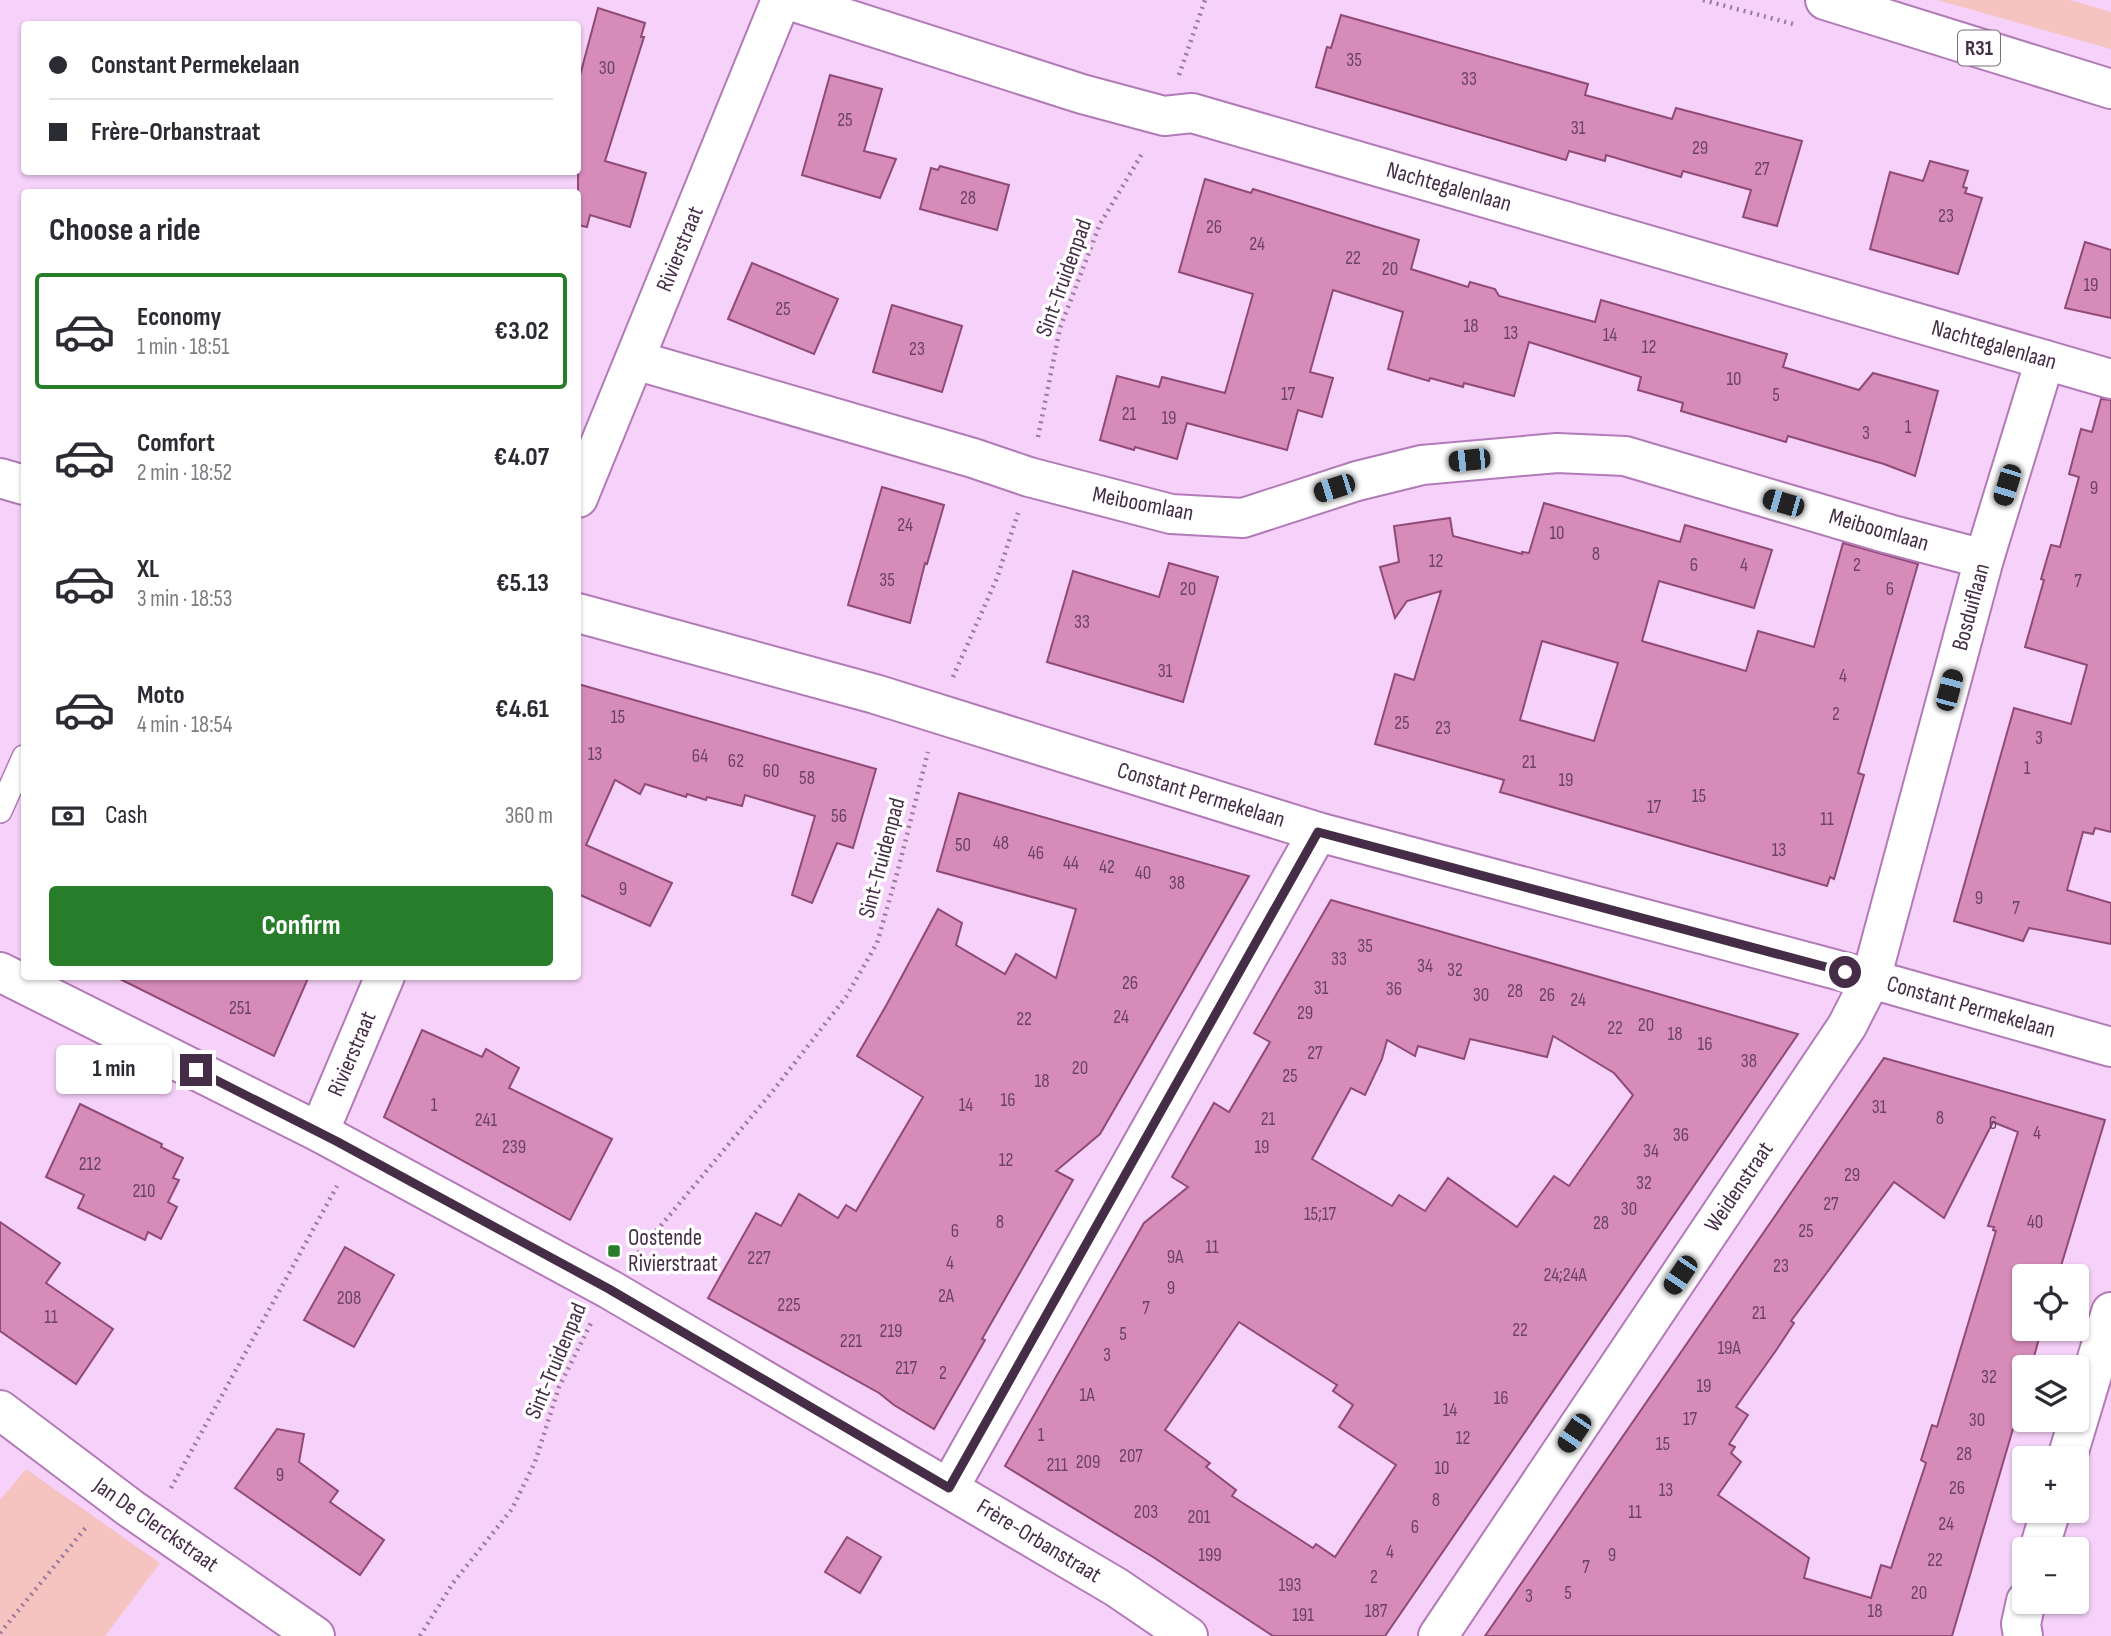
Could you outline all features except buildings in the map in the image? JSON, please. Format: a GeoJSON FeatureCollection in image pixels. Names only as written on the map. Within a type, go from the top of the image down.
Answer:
{"type":"FeatureCollection","features":[{"type":"Feature","properties":{"kind":"street","name":"Rivierstraat"},"geometry":{"type":"LineString","coordinates":[[581,491],[781,0]]}},
{"type":"Feature","properties":{"kind":"street","name":"Nachtegalenlaan"},"geometry":{"type":"LineString","coordinates":[[788,0],[1082,94],[1164,116],[1192,113],[2111,379]]}},
{"type":"Feature","properties":{"kind":"street","name":"R31"},"geometry":{"type":"LineString","coordinates":[[1825,0],[2111,89]]}},
{"type":"Feature","properties":{"kind":"street","name":"Meiboomlaan"},"geometry":{"type":"LineString","coordinates":[[635,360],[1029,477],[1171,514],[1243,518],[1357,481],[1422,465],[1557,453],[1625,456],[1889,534],[1984,559]]}},
{"type":"Feature","properties":{"kind":"street","name":"Bosduiflaan"},"geometry":{"type":"LineString","coordinates":[[1871,979],[1984,559],[2045,360]]}},
{"type":"Feature","properties":{"kind":"street"},"geometry":{"type":"LineString","coordinates":[[0,478],[21,484]]}},
{"type":"Feature","properties":{"kind":"street","name":"Constant Permekelaan"},"geometry":{"type":"LineString","coordinates":[[581,614],[862,690],[1318,832],[1871,979],[2111,1047]]}},
{"type":"Feature","properties":{"kind":"street"},"geometry":{"type":"LineString","coordinates":[[949,1488],[1318,832]]}},
{"type":"Feature","properties":{"kind":"street","name":"Frère-Orbanstraat"},"geometry":{"type":"LineString","coordinates":[[0,972],[319,1132],[609,1289],[1116,1587],[1188,1636]]}},
{"type":"Feature","properties":{"kind":"street","name":"Weidenstraat"},"geometry":{"type":"LineString","coordinates":[[1437,1636],[1847,1026],[1871,979]]}},
{"type":"Feature","properties":{"kind":"street","name":"Rivierstraat"},"geometry":{"type":"LineString","coordinates":[[319,1132],[383,980]]}},
{"type":"Feature","properties":{"kind":"street"},"geometry":{"type":"LineString","coordinates":[[2071,1446],[2111,1312]]}},
{"type":"Feature","properties":{"kind":"street","name":"Jan De Clerckstraat"},"geometry":{"type":"LineString","coordinates":[[0,1410],[130,1508],[315,1636]]}},
{"type":"Feature","properties":{"kind":"street"},"geometry":{"type":"LineString","coordinates":[[2022,1636],[2023,1614]]}},
{"type":"Feature","properties":{"kind":"lane"},"geometry":{"type":"LineString","coordinates":[[0,811],[21,764]]}},
{"type":"Feature","properties":{"kind":"path","name":"Sint-Truidenpad"},"geometry":{"type":"LineString","coordinates":[[420,1636],[453,1583],[512,1508],[535,1462],[559,1387],[593,1319],[598,1303],[772,1092],[852,986],[877,943],[937,713],[997,578],[1029,477],[1060,328],[1100,224],[1164,116],[1205,0]]}},
{"type":"Feature","properties":{"kind":"path"},"geometry":{"type":"LineString","coordinates":[[0,1633],[95,1516],[130,1508],[168,1494],[342,1175],[353,1150]]}},
{"type":"Feature","properties":{"kind":"shaded area"},"geometry":{"type":"Polygon","coordinates":[[[1937,0],[2070,0],[2111,12],[2111,49],[1937,0]]]}},
{"type":"Feature","properties":{"kind":"shaded area"},"geometry":{"type":"Polygon","coordinates":[[[26,1469],[160,1563],[105,1636],[0,1636],[0,1500],[26,1469]]]}},
{"type":"Feature","properties":{"kind":"place","name":"Oostende Rivierstraat"},"geometry":{"type":"Point","coordinates":[614,1251]}},
{"type":"Feature","properties":{"kind":"route"},"geometry":{"type":"LineString","coordinates":[[196,1070],[336,1141],[609,1289],[949,1488],[1318,832],[1845,972]]}}]}
